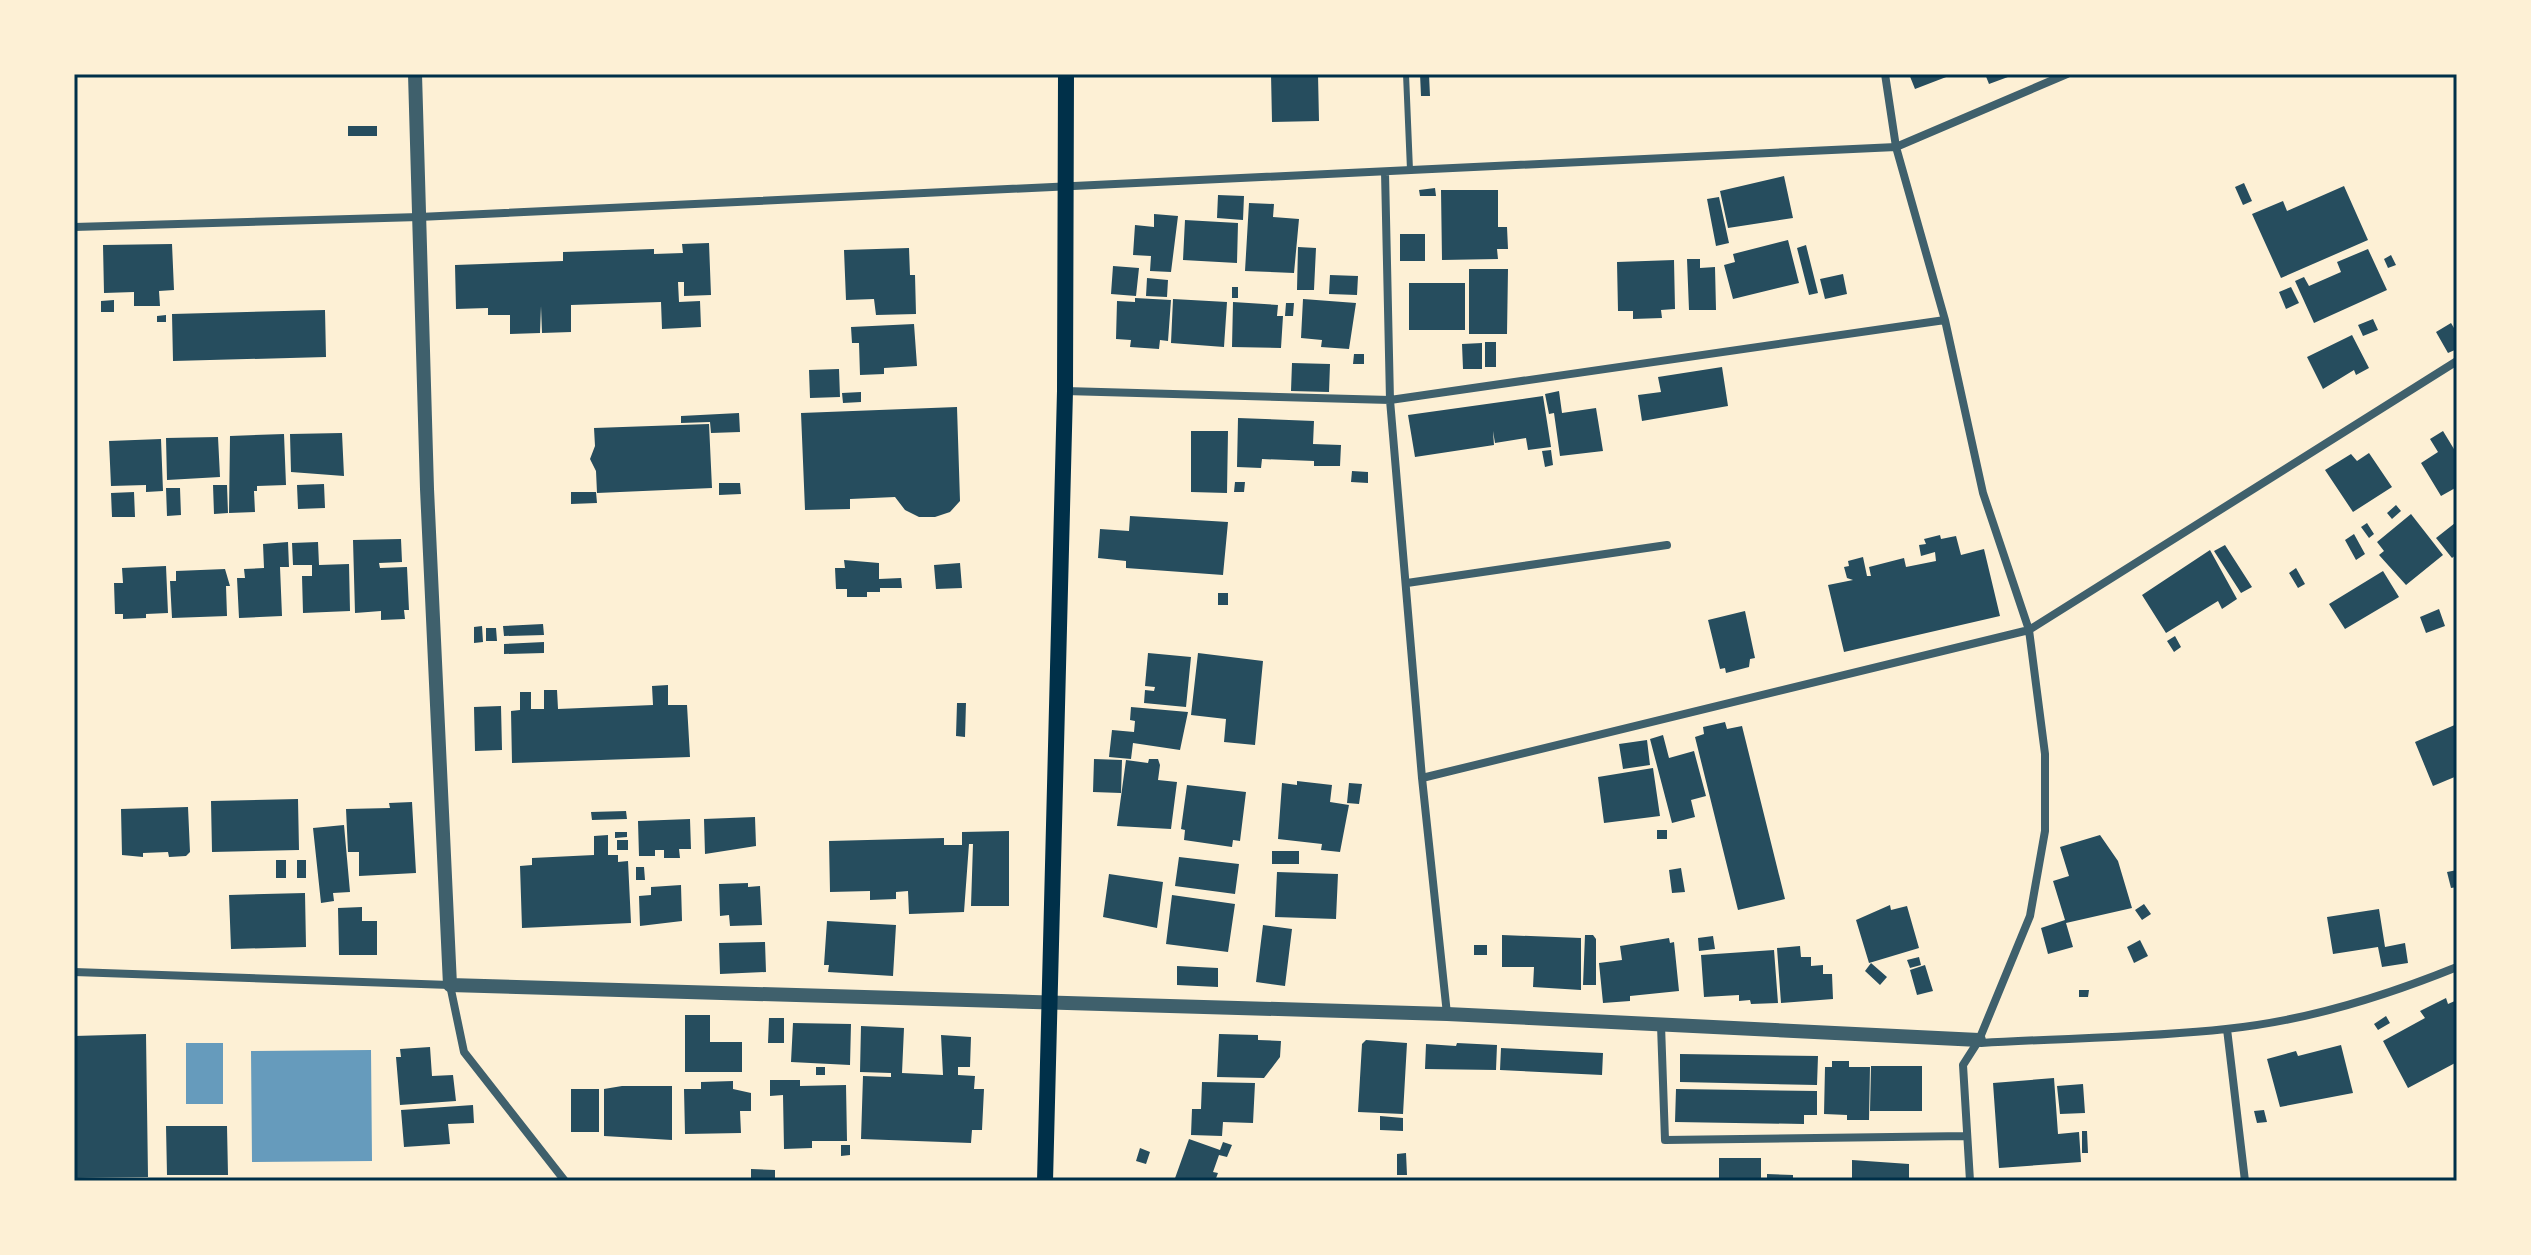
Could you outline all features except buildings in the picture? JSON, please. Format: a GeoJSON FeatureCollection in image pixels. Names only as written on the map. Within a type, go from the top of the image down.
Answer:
{"type":"FeatureCollection","features":[{"type":"Feature","properties":{"kind":"main road"},"geometry":{"type":"LineString","coordinates":[[1045,1181],[1065,391],[1066,74]]}},
{"type":"Feature","properties":{"kind":"street"},"geometry":{"type":"LineString","coordinates":[[415,74],[427,489],[450,985],[464,1052],[565,1181]]}},
{"type":"Feature","properties":{"kind":"street"},"geometry":{"type":"LineString","coordinates":[[1885,74],[1896,147],[1945,320],[1983,493],[2029,630],[2045,754],[2045,831],[2030,916],[1979,1040],[1963,1065],[1970,1181]]}},
{"type":"Feature","properties":{"kind":"street"},"geometry":{"type":"LineString","coordinates":[[74,227],[419,217],[1896,147],[2067,74]]}},
{"type":"Feature","properties":{"kind":"street"},"geometry":{"type":"LineString","coordinates":[[1385,172],[1390,400],[1422,778],[1447,1014]]}},
{"type":"Feature","properties":{"kind":"street"},"geometry":{"type":"LineString","coordinates":[[1065,391],[1390,400],[1945,320]]}},
{"type":"Feature","properties":{"kind":"street"},"geometry":{"type":"LineString","coordinates":[[1422,778],[2029,630],[2457,361]]}},
{"type":"Feature","properties":{"kind":"street"},"geometry":{"type":"LineString","coordinates":[[1407,583],[1667,545]]}},
{"type":"Feature","properties":{"kind":"street"},"geometry":{"type":"LineString","coordinates":[[74,972],[1447,1014],[1979,1040],[1981,1043],[2227,1029],[2315,1014],[2398,991],[2457,967]]}},
{"type":"Feature","properties":{"kind":"street"},"geometry":{"type":"LineString","coordinates":[[1661,1025],[1665,1140],[1967,1136]]}},
{"type":"Feature","properties":{"kind":"street"},"geometry":{"type":"LineString","coordinates":[[2227,1029],[2245,1181]]}},
{"type":"Feature","properties":{"kind":"lane"},"geometry":{"type":"LineString","coordinates":[[1406,74],[1410,170]]}},
{"type":"Feature","properties":{"kind":"water"},"geometry":{"type":"Polygon","coordinates":[[[186,1043],[223,1043],[223,1104],[186,1104],[186,1043]]]}},
{"type":"Feature","properties":{"kind":"water"},"geometry":{"type":"Polygon","coordinates":[[[371,1050],[372,1161],[252,1162],[251,1051],[371,1050]]]}}]}
